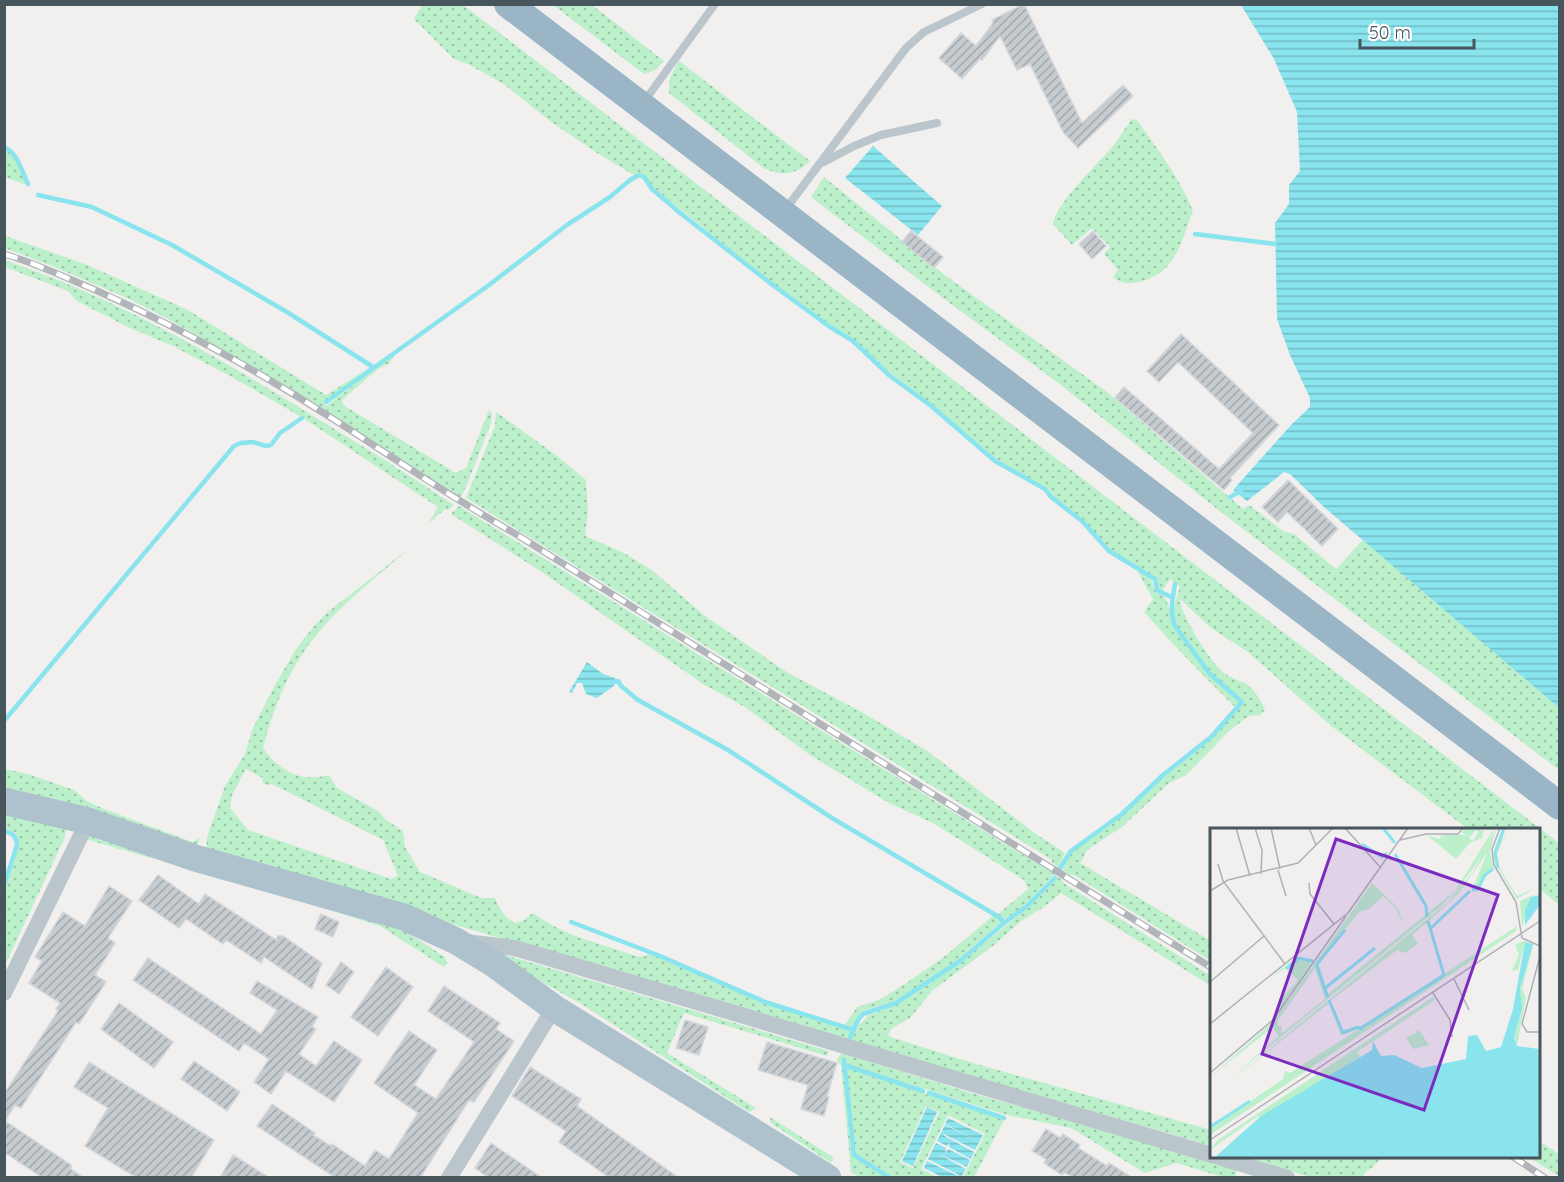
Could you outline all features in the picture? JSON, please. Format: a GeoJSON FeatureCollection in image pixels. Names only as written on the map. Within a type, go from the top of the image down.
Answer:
{"type":"FeatureCollection","features":[{"type":"Feature","properties":{"kind":"highway"},"geometry":{"type":"LineString","coordinates":[[508,4],[1560,806]]}},
{"type":"Feature","properties":{"kind":"main road"},"geometry":{"type":"LineString","coordinates":[[4,801],[88,821],[195,858],[404,917],[456,940],[494,964],[554,1008],[828,1178]]}},
{"type":"Feature","properties":{"kind":"street"},"geometry":{"type":"LineString","coordinates":[[4,993],[88,821]]}},
{"type":"Feature","properties":{"kind":"street"},"geometry":{"type":"LineString","coordinates":[[456,940],[515,948],[1210,1154]]}},
{"type":"Feature","properties":{"kind":"street"},"geometry":{"type":"LineString","coordinates":[[449,1178],[554,1008]]}},
{"type":"Feature","properties":{"kind":"street"},"geometry":{"type":"LineString","coordinates":[[1222,1158],[1287,1178]]}},
{"type":"Feature","properties":{"kind":"lane"},"geometry":{"type":"LineString","coordinates":[[641,106],[715,4]]}},
{"type":"Feature","properties":{"kind":"lane"},"geometry":{"type":"LineString","coordinates":[[782,213],[906,48],[924,32],[982,4]]}},
{"type":"Feature","properties":{"kind":"lane"},"geometry":{"type":"LineString","coordinates":[[821,164],[854,146],[881,135],[937,123]]}},
{"type":"Feature","properties":{"kind":"green space"},"geometry":{"type":"Polygon","coordinates":[[[422,5],[463,5],[1539,828],[1467,828],[1330,725],[1248,652],[1211,628],[1179,598],[1190,626],[1211,659],[1224,673],[1251,688],[1265,709],[1261,715],[1249,716],[1230,730],[1186,775],[1169,783],[1122,827],[1088,849],[1080,863],[1210,940],[1210,960],[1074,875],[1062,870],[1072,852],[1124,815],[1164,776],[1211,738],[1244,702],[1210,672],[1176,625],[1173,610],[1180,587],[1170,579],[1163,590],[1159,589],[1157,578],[1110,549],[1083,520],[1052,496],[1047,488],[996,459],[854,340],[775,285],[682,211],[654,188],[645,176],[640,173],[634,175],[594,151],[550,121],[505,85],[470,65],[454,59],[414,19],[422,5]]]}},
{"type":"Feature","properties":{"kind":"green space"},"geometry":{"type":"Polygon","coordinates":[[[553,5],[592,5],[664,61],[655,70],[644,74],[553,5]]]}},
{"type":"Feature","properties":{"kind":"green space"},"geometry":{"type":"Polygon","coordinates":[[[679,61],[810,161],[800,169],[789,173],[778,173],[765,169],[669,93],[670,77],[679,61]]]}},
{"type":"Feature","properties":{"kind":"green space"},"geometry":{"type":"Polygon","coordinates":[[[1132,119],[1137,120],[1168,164],[1193,211],[1181,244],[1171,262],[1154,276],[1143,281],[1127,283],[1113,277],[1118,270],[1104,254],[1110,247],[1092,228],[1072,245],[1053,224],[1069,195],[1113,146],[1132,119]]]}},
{"type":"Feature","properties":{"kind":"green space"},"geometry":{"type":"Polygon","coordinates":[[[5,148],[14,157],[27,185],[5,177],[5,148]]]}},
{"type":"Feature","properties":{"kind":"green space"},"geometry":{"type":"Polygon","coordinates":[[[824,177],[946,276],[1107,392],[1243,509],[1249,505],[1283,531],[1294,534],[1336,569],[1363,540],[1559,708],[1559,770],[1221,512],[1057,382],[811,197],[824,177]]]}},
{"type":"Feature","properties":{"kind":"green space"},"geometry":{"type":"Polygon","coordinates":[[[5,236],[85,264],[188,310],[326,395],[370,367],[323,403],[326,406],[394,355],[390,363],[378,369],[342,400],[343,405],[456,473],[466,468],[489,410],[492,414],[491,423],[461,497],[240,360],[166,318],[127,298],[5,248],[5,236]]]}},
{"type":"Feature","properties":{"kind":"green space"},"geometry":{"type":"Polygon","coordinates":[[[4,260],[84,291],[198,348],[272,391],[454,505],[448,510],[445,509],[428,524],[438,507],[303,418],[173,346],[130,328],[77,301],[68,291],[5,267],[4,260]]]}},
{"type":"Feature","properties":{"kind":"green space"},"geometry":{"type":"Polygon","coordinates":[[[496,412],[556,455],[586,480],[588,512],[585,536],[624,553],[653,571],[705,616],[788,673],[926,750],[1036,834],[1065,853],[1058,867],[1052,863],[1052,860],[466,498],[495,426],[496,412]]]}},
{"type":"Feature","properties":{"kind":"green space"},"geometry":{"type":"Polygon","coordinates":[[[459,506],[1055,874],[1020,910],[1003,920],[997,915],[1028,889],[1024,880],[933,823],[889,803],[810,755],[745,707],[703,684],[542,572],[451,514],[459,506]]]}},
{"type":"Feature","properties":{"kind":"green space"},"geometry":{"type":"Polygon","coordinates":[[[411,547],[345,604],[310,643],[281,693],[263,748],[284,769],[300,776],[329,775],[337,788],[378,811],[386,820],[403,831],[405,847],[420,872],[481,898],[495,898],[503,913],[515,923],[523,921],[533,913],[584,939],[639,957],[646,956],[648,953],[660,956],[765,1003],[853,1030],[849,1037],[851,1038],[869,1015],[907,999],[959,964],[1030,906],[1059,877],[1065,884],[1210,975],[1210,985],[1061,893],[1021,921],[994,945],[932,991],[910,1018],[891,1029],[888,1035],[966,1061],[1210,1130],[1210,1146],[206,852],[207,837],[225,786],[245,754],[253,728],[275,685],[296,649],[328,612],[411,547]],[[246,769],[232,795],[230,808],[248,830],[391,879],[398,876],[383,840],[272,784],[263,783],[263,778],[246,769]]]}},
{"type":"Feature","properties":{"kind":"green space"},"geometry":{"type":"Polygon","coordinates":[[[1138,572],[1149,578],[1154,589],[1166,599],[1177,631],[1214,680],[1239,702],[1235,707],[1144,612],[1153,599],[1138,572]]]}},
{"type":"Feature","properties":{"kind":"green space"},"geometry":{"type":"Polygon","coordinates":[[[5,769],[28,774],[74,790],[87,801],[104,809],[187,840],[193,842],[200,838],[196,849],[5,793],[5,769]]]}},
{"type":"Feature","properties":{"kind":"green space"},"geometry":{"type":"Polygon","coordinates":[[[5,810],[66,829],[65,837],[5,965],[5,892],[19,844],[16,833],[5,828],[5,810]]]}},
{"type":"Feature","properties":{"kind":"green space"},"geometry":{"type":"Polygon","coordinates":[[[1540,828],[1559,843],[1559,905],[1540,889],[1540,828]]]}},
{"type":"Feature","properties":{"kind":"green space"},"geometry":{"type":"Polygon","coordinates":[[[87,833],[386,919],[445,957],[447,963],[444,967],[380,926],[85,839],[87,833]]]}},
{"type":"Feature","properties":{"kind":"green space"},"geometry":{"type":"Polygon","coordinates":[[[994,915],[1001,922],[956,961],[893,1002],[860,1013],[852,1027],[845,1025],[857,1007],[879,1000],[905,984],[944,957],[994,915]]]}},
{"type":"Feature","properties":{"kind":"green space"},"geometry":{"type":"Polygon","coordinates":[[[495,952],[829,1051],[827,1056],[684,1013],[667,1053],[756,1108],[749,1112],[583,1005],[512,965],[495,952]]]}},
{"type":"Feature","properties":{"kind":"green space"},"geometry":{"type":"Polygon","coordinates":[[[842,1053],[968,1092],[1238,1168],[1235,1177],[1223,1177],[1176,1163],[1145,1173],[1071,1128],[1003,1114],[844,1063],[852,1156],[886,1177],[859,1177],[851,1172],[841,1065],[837,1061],[842,1053]]]}},
{"type":"Feature","properties":{"kind":"green space"},"geometry":{"type":"Polygon","coordinates":[[[846,1067],[1004,1120],[974,1177],[963,1177],[985,1134],[948,1115],[921,1169],[937,1177],[893,1177],[856,1154],[846,1067]],[[926,1106],[900,1162],[913,1168],[939,1112],[926,1106]]]}},
{"type":"Feature","properties":{"kind":"green space"},"geometry":{"type":"Polygon","coordinates":[[[770,1117],[834,1158],[831,1163],[771,1123],[770,1117]]]}},
{"type":"Feature","properties":{"kind":"green space"},"geometry":{"type":"Polygon","coordinates":[[[1540,1142],[1559,1154],[1559,1176],[1530,1158],[1540,1158],[1540,1142]]]}},
{"type":"Feature","properties":{"kind":"green space"},"geometry":{"type":"Polygon","coordinates":[[[1250,1158],[1381,1158],[1364,1173],[1363,1178],[1309,1177],[1250,1158]]]}},
{"type":"Feature","properties":{"kind":"water"},"geometry":{"type":"Polygon","coordinates":[[[1241,5],[1559,5],[1559,708],[1324,507],[1290,474],[1284,472],[1247,501],[1233,490],[1310,407],[1310,398],[1290,355],[1277,319],[1275,223],[1289,204],[1289,185],[1300,171],[1297,112],[1274,59],[1241,5]]]}},
{"type":"Feature","properties":{"kind":"water"},"geometry":{"type":"Polygon","coordinates":[[[873,146],[942,206],[918,235],[845,178],[873,146]]]}},
{"type":"Feature","properties":{"kind":"water"},"geometry":{"type":"Polygon","coordinates":[[[587,662],[603,674],[615,678],[615,685],[597,698],[586,694],[582,683],[577,683],[572,693],[569,692],[587,662]]]}},
{"type":"Feature","properties":{"kind":"water"},"geometry":{"type":"Polygon","coordinates":[[[927,1107],[937,1112],[913,1166],[902,1161],[927,1107]]]}},
{"type":"Feature","properties":{"kind":"water"},"geometry":{"type":"Polygon","coordinates":[[[948,1118],[983,1135],[975,1150],[943,1135],[974,1152],[971,1159],[949,1147],[950,1142],[947,1146],[937,1141],[945,1125],[976,1140],[945,1124],[948,1118]]]}},
{"type":"Feature","properties":{"kind":"water"},"geometry":{"type":"Polygon","coordinates":[[[936,1143],[946,1148],[945,1154],[948,1149],[970,1160],[967,1167],[935,1152],[966,1169],[961,1177],[942,1177],[924,1168],[927,1161],[959,1175],[928,1159],[936,1143]]]}},
{"type":"Feature","properties":{"kind":"building"},"geometry":{"type":"Polygon","coordinates":[[[1024,4],[1082,123],[1123,85],[1133,96],[1078,148],[1063,132],[1030,64],[1017,70],[1000,36],[982,60],[980,59],[962,79],[939,58],[961,33],[976,46],[993,23],[992,20],[1024,4]]]}},
{"type":"Feature","properties":{"kind":"building"},"geometry":{"type":"Polygon","coordinates":[[[911,231],[943,257],[934,268],[902,242],[911,231]]]}},
{"type":"Feature","properties":{"kind":"building"},"geometry":{"type":"Polygon","coordinates":[[[1093,231],[1106,246],[1092,259],[1079,244],[1093,231]]]}},
{"type":"Feature","properties":{"kind":"building"},"geometry":{"type":"Polygon","coordinates":[[[1181,334],[1279,425],[1230,478],[1232,480],[1224,490],[1115,398],[1124,387],[1219,469],[1253,433],[1178,362],[1159,382],[1147,371],[1181,334]]]}},
{"type":"Feature","properties":{"kind":"building"},"geometry":{"type":"Polygon","coordinates":[[[1288,480],[1338,529],[1322,546],[1287,512],[1278,522],[1262,507],[1288,480]]]}},
{"type":"Feature","properties":{"kind":"building"},"geometry":{"type":"Polygon","coordinates":[[[158,875],[199,904],[205,894],[276,940],[278,936],[283,936],[322,963],[312,989],[264,957],[261,963],[226,940],[223,944],[186,919],[179,928],[139,900],[158,875]]]}},
{"type":"Feature","properties":{"kind":"building"},"geometry":{"type":"Polygon","coordinates":[[[109,886],[132,901],[108,938],[115,943],[95,975],[106,982],[79,1024],[76,1022],[21,1108],[15,1105],[5,1121],[71,1165],[71,1169],[84,1178],[43,1178],[4,1152],[4,1094],[58,1011],[56,1009],[60,1003],[29,983],[42,961],[35,957],[63,912],[85,926],[109,886]]]}},
{"type":"Feature","properties":{"kind":"building"},"geometry":{"type":"Polygon","coordinates":[[[321,914],[339,922],[333,937],[315,929],[321,914]]]}},
{"type":"Feature","properties":{"kind":"building"},"geometry":{"type":"Polygon","coordinates":[[[148,958],[261,1034],[277,1010],[250,993],[257,981],[318,1017],[312,1027],[316,1029],[299,1054],[316,1066],[334,1041],[362,1060],[334,1102],[286,1071],[271,1094],[254,1082],[269,1059],[244,1043],[239,1051],[133,980],[148,958]]]}},
{"type":"Feature","properties":{"kind":"building"},"geometry":{"type":"Polygon","coordinates":[[[341,962],[354,972],[339,994],[326,985],[341,962]]]}},
{"type":"Feature","properties":{"kind":"building"},"geometry":{"type":"Polygon","coordinates":[[[386,967],[413,987],[378,1036],[351,1017],[386,967]]]}},
{"type":"Feature","properties":{"kind":"building"},"geometry":{"type":"Polygon","coordinates":[[[444,986],[500,1023],[496,1029],[514,1041],[474,1102],[469,1100],[420,1178],[336,1178],[257,1126],[272,1104],[315,1133],[313,1135],[331,1146],[332,1144],[365,1166],[375,1150],[389,1159],[418,1113],[374,1083],[409,1031],[437,1050],[414,1085],[436,1099],[474,1042],[428,1011],[444,986]]]}},
{"type":"Feature","properties":{"kind":"building"},"geometry":{"type":"Polygon","coordinates":[[[119,1003],[173,1042],[154,1068],[101,1029],[119,1003]]]}},
{"type":"Feature","properties":{"kind":"building"},"geometry":{"type":"Polygon","coordinates":[[[685,1020],[708,1027],[699,1055],[676,1048],[685,1020]]]}},
{"type":"Feature","properties":{"kind":"building"},"geometry":{"type":"Polygon","coordinates":[[[767,1042],[837,1063],[827,1096],[829,1097],[824,1116],[801,1109],[808,1085],[758,1070],[767,1042]]]}},
{"type":"Feature","properties":{"kind":"building"},"geometry":{"type":"Polygon","coordinates":[[[194,1061],[240,1092],[227,1111],[181,1079],[194,1061]]]}},
{"type":"Feature","properties":{"kind":"building"},"geometry":{"type":"Polygon","coordinates":[[[89,1062],[214,1140],[191,1178],[137,1178],[85,1146],[108,1108],[74,1087],[89,1062]]]}},
{"type":"Feature","properties":{"kind":"building"},"geometry":{"type":"Polygon","coordinates":[[[530,1067],[581,1099],[577,1106],[679,1178],[610,1178],[559,1142],[566,1131],[512,1096],[530,1067]]]}},
{"type":"Feature","properties":{"kind":"building"},"geometry":{"type":"Polygon","coordinates":[[[1046,1129],[1060,1138],[1063,1134],[1080,1145],[1078,1148],[1107,1166],[1109,1163],[1133,1178],[1074,1178],[1064,1172],[1062,1175],[1044,1163],[1046,1159],[1032,1151],[1046,1129]]]}},
{"type":"Feature","properties":{"kind":"building"},"geometry":{"type":"Polygon","coordinates":[[[491,1143],[542,1178],[489,1178],[475,1168],[491,1143]]]}},
{"type":"Feature","properties":{"kind":"building"},"geometry":{"type":"Polygon","coordinates":[[[233,1155],[270,1178],[220,1178],[233,1155]]]}},
{"type":"Feature","properties":{"kind":"waterway"},"geometry":{"type":"LineString","coordinates":[[4,147],[16,158],[28,184]]}},
{"type":"Feature","properties":{"kind":"waterway"},"geometry":{"type":"LineString","coordinates":[[326,402],[639,175],[644,177],[652,189],[680,213],[774,286],[853,341],[890,376],[930,405],[995,461],[1045,489],[1051,497],[1082,521],[1109,551],[1155,579],[1157,590],[1173,598]]}},
{"type":"Feature","properties":{"kind":"waterway"},"geometry":{"type":"LineString","coordinates":[[38,195],[92,207],[172,245],[287,312],[373,367]]}},
{"type":"Feature","properties":{"kind":"waterway"},"geometry":{"type":"LineString","coordinates":[[1195,234],[1275,244]]}},
{"type":"Feature","properties":{"kind":"waterway"},"geometry":{"type":"LineString","coordinates":[[4,721],[234,446],[253,442],[266,446],[271,445],[280,433],[302,418]]}},
{"type":"Feature","properties":{"kind":"waterway"},"geometry":{"type":"LineString","coordinates":[[1230,497],[1241,491]]}},
{"type":"Feature","properties":{"kind":"waterway"},"geometry":{"type":"LineString","coordinates":[[1060,868],[1071,851],[1122,814],[1163,775],[1211,737],[1242,702],[1209,673],[1175,626],[1172,610],[1175,584]]}},
{"type":"Feature","properties":{"kind":"waterway"},"geometry":{"type":"LineString","coordinates":[[613,682],[618,681],[638,700],[728,750],[832,818],[999,917],[1004,923]]}},
{"type":"Feature","properties":{"kind":"waterway"},"geometry":{"type":"LineString","coordinates":[[4,831],[14,835],[17,845],[4,886]]}},
{"type":"Feature","properties":{"kind":"waterway"},"geometry":{"type":"LineString","coordinates":[[850,1038],[863,1014],[896,1003],[960,961],[1026,907],[1055,878]]}},
{"type":"Feature","properties":{"kind":"waterway"},"geometry":{"type":"LineString","coordinates":[[571,922],[660,956],[765,1002],[854,1030]]}},
{"type":"Feature","properties":{"kind":"waterway"},"geometry":{"type":"LineString","coordinates":[[844,1060],[854,1155],[890,1178]]}},
{"type":"Feature","properties":{"kind":"waterway"},"geometry":{"type":"LineString","coordinates":[[844,1065],[923,1091]]}},
{"type":"Feature","properties":{"kind":"waterway"},"geometry":{"type":"LineString","coordinates":[[929,1093],[1004,1118]]}},
{"type":"Feature","properties":{"kind":"railway"},"geometry":{"type":"LineString","coordinates":[[4,254],[49,270],[125,304],[220,352],[281,387],[1210,967]]}},
{"type":"Feature","properties":{"kind":"railway"},"geometry":{"type":"LineString","coordinates":[[1515,1158],[1545,1178]]}}]}
